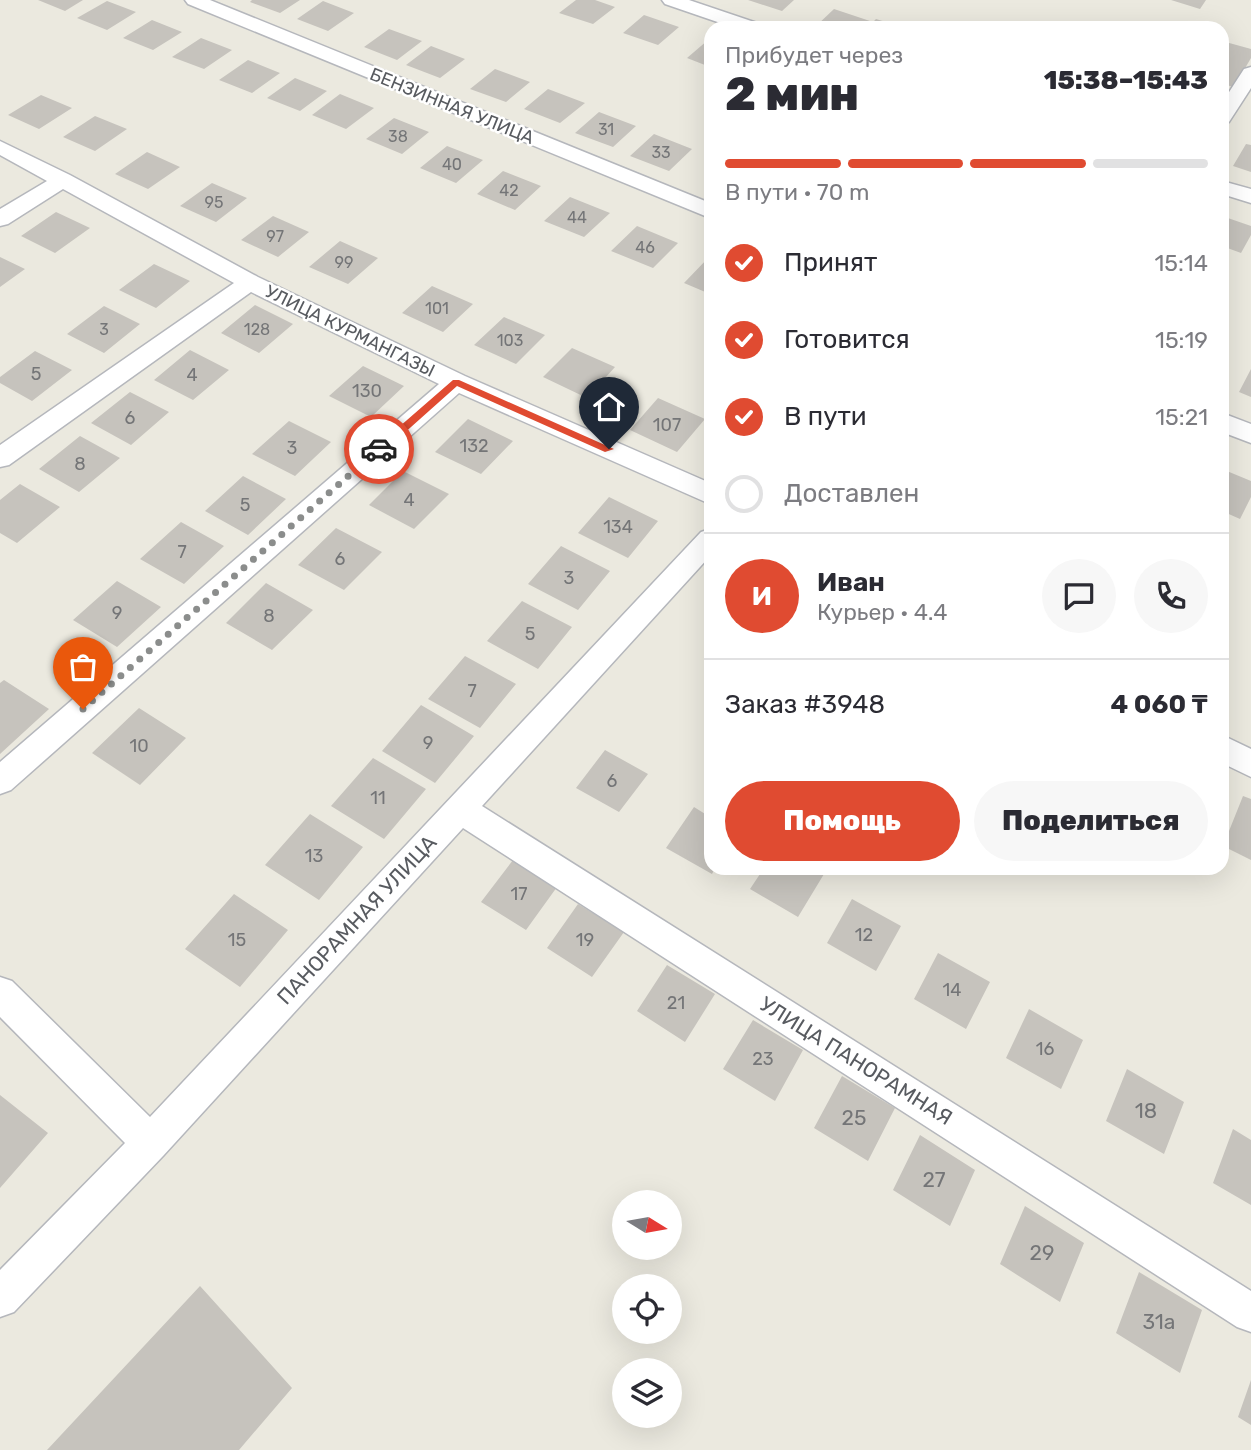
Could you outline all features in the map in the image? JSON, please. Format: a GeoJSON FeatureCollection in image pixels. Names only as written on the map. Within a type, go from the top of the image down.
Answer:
{"type":"FeatureCollection","features":[{"type":"Feature","properties":{"kind":"street","name":"БЕНЗИННАЯ УЛИЦА"},"geometry":{"type":"LineString","coordinates":[[194,0],[704,209]]}},
{"type":"Feature","properties":{"kind":"street"},"geometry":{"type":"LineString","coordinates":[[671,0],[732,21]]}},
{"type":"Feature","properties":{"kind":"street"},"geometry":{"type":"LineString","coordinates":[[1229,107],[1251,73]]}},
{"type":"Feature","properties":{"kind":"street","name":"УЛИЦА КУРМАНГАЗЫ"},"geometry":{"type":"LineString","coordinates":[[0,147],[250,282],[456,382],[704,491]]}},
{"type":"Feature","properties":{"kind":"street"},"geometry":{"type":"LineString","coordinates":[[0,219],[63,180]]}},
{"type":"Feature","properties":{"kind":"street"},"geometry":{"type":"LineString","coordinates":[[1229,189],[1251,196]]}},
{"type":"Feature","properties":{"kind":"street"},"geometry":{"type":"LineString","coordinates":[[0,458],[250,282]]}},
{"type":"Feature","properties":{"kind":"street"},"geometry":{"type":"LineString","coordinates":[[0,781],[456,382]]}},
{"type":"Feature","properties":{"kind":"street"},"geometry":{"type":"LineString","coordinates":[[1229,425],[1251,434]]}},
{"type":"Feature","properties":{"kind":"street","name":"ПАНОРАМНАЯ УЛИЦА"},"geometry":{"type":"LineString","coordinates":[[0,1298],[150,1143],[704,545]]}},
{"type":"Feature","properties":{"kind":"street"},"geometry":{"type":"LineString","coordinates":[[1229,752],[1251,764]]}},
{"type":"Feature","properties":{"kind":"street","name":"УЛИЦА ПАНОРАМНАЯ"},"geometry":{"type":"LineString","coordinates":[[460,809],[1251,1312]]}},
{"type":"Feature","properties":{"kind":"street"},"geometry":{"type":"LineString","coordinates":[[0,993],[150,1143]]}},
{"type":"Feature","properties":{"kind":"building"},"geometry":{"type":"Polygon","coordinates":[[[38,0],[83,0],[65,11],[38,0]]]}},
{"type":"Feature","properties":{"kind":"building"},"geometry":{"type":"Polygon","coordinates":[[[300,0],[280,13],[250,2],[300,0]]]}},
{"type":"Feature","properties":{"kind":"building"},"geometry":{"type":"Polygon","coordinates":[[[576,0],[595,0],[615,7],[593,24],[559,13],[576,0]]]}},
{"type":"Feature","properties":{"kind":"building"},"geometry":{"type":"Polygon","coordinates":[[[748,0],[794,0],[782,11],[748,0]]]}},
{"type":"Feature","properties":{"kind":"building"},"geometry":{"type":"Polygon","coordinates":[[[1171,0],[1206,0],[1200,9],[1171,0]]]}},
{"type":"Feature","properties":{"kind":"building"},"geometry":{"type":"Polygon","coordinates":[[[107,1],[136,12],[107,30],[77,18],[107,1]]]}},
{"type":"Feature","properties":{"kind":"building"},"geometry":{"type":"Polygon","coordinates":[[[323,1],[354,13],[328,31],[297,19],[323,1]]]}},
{"type":"Feature","properties":{"kind":"building"},"geometry":{"type":"Polygon","coordinates":[[[834,9],[870,21],[821,21],[834,9]]]}},
{"type":"Feature","properties":{"kind":"building"},"geometry":{"type":"Polygon","coordinates":[[[644,15],[679,27],[658,45],[623,33],[644,15]]]}},
{"type":"Feature","properties":{"kind":"building"},"geometry":{"type":"Polygon","coordinates":[[[152,20],[182,32],[153,50],[123,38],[152,20]]]}},
{"type":"Feature","properties":{"kind":"building"},"geometry":{"type":"Polygon","coordinates":[[[389,29],[422,41],[397,60],[364,47],[389,29]]]}},
{"type":"Feature","properties":{"kind":"building"},"geometry":{"type":"Polygon","coordinates":[[[201,38],[232,50],[204,69],[172,57],[201,38]]]}},
{"type":"Feature","properties":{"kind":"building"},"geometry":{"type":"Polygon","coordinates":[[[704,43],[704,65],[687,58],[704,43]]]}},
{"type":"Feature","properties":{"kind":"building"},"geometry":{"type":"Polygon","coordinates":[[[1229,43],[1251,49],[1251,58],[1234,87],[1229,86],[1229,43]]]}},
{"type":"Feature","properties":{"kind":"building"},"geometry":{"type":"Polygon","coordinates":[[[431,46],[465,59],[440,78],[406,65],[431,46]]]}},
{"type":"Feature","properties":{"kind":"building"},"geometry":{"type":"Polygon","coordinates":[[[248,60],[280,73],[252,93],[219,80],[248,60]]]}},
{"type":"Feature","properties":{"kind":"building"},"geometry":{"type":"Polygon","coordinates":[[[495,69],[530,82],[506,102],[470,89],[495,69]]]}},
{"type":"Feature","properties":{"kind":"building"},"geometry":{"type":"Polygon","coordinates":[[[295,78],[327,91],[300,111],[267,98],[295,78]]]}},
{"type":"Feature","properties":{"kind":"building"},"geometry":{"type":"Polygon","coordinates":[[[548,89],[585,103],[560,123],[524,109],[548,89]]]}},
{"type":"Feature","properties":{"kind":"building"},"geometry":{"type":"Polygon","coordinates":[[[340,94],[374,108],[346,129],[312,115],[340,94]]]}},
{"type":"Feature","properties":{"kind":"building"},"geometry":{"type":"Polygon","coordinates":[[[41,95],[72,108],[39,129],[8,115],[41,95]]]}},
{"type":"Feature","properties":{"kind":"building"},"geometry":{"type":"Polygon","coordinates":[[[599,112],[636,126],[613,147],[575,133],[599,112]]]}},
{"type":"Feature","properties":{"kind":"building"},"geometry":{"type":"Polygon","coordinates":[[[95,116],[127,129],[95,151],[63,137],[95,116]]]}},
{"type":"Feature","properties":{"kind":"building"},"geometry":{"type":"Polygon","coordinates":[[[394,118],[429,132],[402,154],[366,139],[394,118]]]}},
{"type":"Feature","properties":{"kind":"building"},"geometry":{"type":"Polygon","coordinates":[[[654,134],[692,149],[669,171],[630,156],[654,134]]]}},
{"type":"Feature","properties":{"kind":"building"},"geometry":{"type":"Polygon","coordinates":[[[1246,144],[1251,145],[1251,172],[1233,166],[1246,144]]]}},
{"type":"Feature","properties":{"kind":"building"},"geometry":{"type":"Polygon","coordinates":[[[447,146],[483,160],[456,183],[420,168],[447,146]]]}},
{"type":"Feature","properties":{"kind":"building"},"geometry":{"type":"Polygon","coordinates":[[[147,152],[180,167],[148,189],[115,174],[147,152]]]}},
{"type":"Feature","properties":{"kind":"building"},"geometry":{"type":"Polygon","coordinates":[[[503,171],[541,186],[515,210],[477,194],[503,171]]]}},
{"type":"Feature","properties":{"kind":"building"},"geometry":{"type":"Polygon","coordinates":[[[212,183],[247,198],[216,222],[180,206],[212,183]]]}},
{"type":"Feature","properties":{"kind":"building"},"geometry":{"type":"Polygon","coordinates":[[[570,197],[610,213],[584,237],[544,221],[570,197]]]}},
{"type":"Feature","properties":{"kind":"building"},"geometry":{"type":"Polygon","coordinates":[[[56,212],[90,228],[55,253],[21,236],[56,212]]]}},
{"type":"Feature","properties":{"kind":"building"},"geometry":{"type":"Polygon","coordinates":[[[273,216],[309,232],[278,257],[241,240],[273,216]]]}},
{"type":"Feature","properties":{"kind":"building"},"geometry":{"type":"Polygon","coordinates":[[[1229,218],[1251,226],[1251,235],[1241,253],[1229,249],[1229,218]]]}},
{"type":"Feature","properties":{"kind":"building"},"geometry":{"type":"Polygon","coordinates":[[[637,226],[678,243],[653,268],[611,251],[637,226]]]}},
{"type":"Feature","properties":{"kind":"building"},"geometry":{"type":"Polygon","coordinates":[[[340,241],[378,258],[348,284],[309,267],[340,241]]]}},
{"type":"Feature","properties":{"kind":"building"},"geometry":{"type":"Polygon","coordinates":[[[0,257],[25,269],[0,287],[0,257]]]}},
{"type":"Feature","properties":{"kind":"building"},"geometry":{"type":"Polygon","coordinates":[[[704,262],[704,291],[684,283],[704,262]]]}},
{"type":"Feature","properties":{"kind":"building"},"geometry":{"type":"Polygon","coordinates":[[[154,264],[190,281],[156,308],[119,290],[154,264]]]}},
{"type":"Feature","properties":{"kind":"building"},"geometry":{"type":"Polygon","coordinates":[[[432,286],[473,304],[443,332],[402,313],[432,286]]]}},
{"type":"Feature","properties":{"kind":"building"},"geometry":{"type":"Polygon","coordinates":[[[255,305],[293,324],[259,353],[221,333],[255,305]]]}},
{"type":"Feature","properties":{"kind":"building"},"geometry":{"type":"Polygon","coordinates":[[[104,306],[140,324],[104,353],[67,334],[104,306]]]}},
{"type":"Feature","properties":{"kind":"building"},"geometry":{"type":"Polygon","coordinates":[[[504,317],[545,335],[516,364],[474,345],[504,317]]]}},
{"type":"Feature","properties":{"kind":"building"},"geometry":{"type":"Polygon","coordinates":[[[572,348],[615,367],[587,398],[543,377],[572,348]]]}},
{"type":"Feature","properties":{"kind":"building"},"geometry":{"type":"Polygon","coordinates":[[[190,350],[229,370],[193,400],[154,380],[190,350]]]}},
{"type":"Feature","properties":{"kind":"building"},"geometry":{"type":"Polygon","coordinates":[[[35,351],[72,370],[32,401],[0,383],[0,377],[35,351]]]}},
{"type":"Feature","properties":{"kind":"building"},"geometry":{"type":"Polygon","coordinates":[[[363,366],[404,386],[371,417],[329,396],[363,366]]]}},
{"type":"Feature","properties":{"kind":"building"},"geometry":{"type":"Polygon","coordinates":[[[1251,369],[1251,397],[1239,392],[1251,369]]]}},
{"type":"Feature","properties":{"kind":"building"},"geometry":{"type":"Polygon","coordinates":[[[130,392],[169,412],[131,445],[91,423],[130,392]]]}},
{"type":"Feature","properties":{"kind":"building"},"geometry":{"type":"Polygon","coordinates":[[[658,398],[704,419],[677,452],[630,430],[658,398]]]}},
{"type":"Feature","properties":{"kind":"building"},"geometry":{"type":"Polygon","coordinates":[[[468,419],[513,441],[481,474],[435,452],[468,419]]]}},
{"type":"Feature","properties":{"kind":"building"},"geometry":{"type":"Polygon","coordinates":[[[289,421],[331,442],[295,476],[252,454],[289,421]]]}},
{"type":"Feature","properties":{"kind":"building"},"geometry":{"type":"Polygon","coordinates":[[[80,436],[120,458],[79,492],[39,469],[80,436]]]}},
{"type":"Feature","properties":{"kind":"building"},"geometry":{"type":"Polygon","coordinates":[[[403,471],[449,494],[414,529],[369,505],[403,471]]]}},
{"type":"Feature","properties":{"kind":"building"},"geometry":{"type":"Polygon","coordinates":[[[1229,472],[1251,481],[1251,497],[1240,519],[1229,514],[1229,472]]]}},
{"type":"Feature","properties":{"kind":"building"},"geometry":{"type":"Polygon","coordinates":[[[243,476],[286,499],[248,535],[205,511],[243,476]]]}},
{"type":"Feature","properties":{"kind":"building"},"geometry":{"type":"Polygon","coordinates":[[[20,484],[60,507],[17,543],[0,533],[0,500],[20,484]]]}},
{"type":"Feature","properties":{"kind":"building"},"geometry":{"type":"Polygon","coordinates":[[[609,497],[658,521],[628,558],[578,533],[609,497]]]}},
{"type":"Feature","properties":{"kind":"building"},"geometry":{"type":"Polygon","coordinates":[[[181,522],[224,546],[184,584],[140,559],[181,522]]]}},
{"type":"Feature","properties":{"kind":"building"},"geometry":{"type":"Polygon","coordinates":[[[336,528],[382,552],[344,590],[298,565],[336,528]]]}},
{"type":"Feature","properties":{"kind":"building"},"geometry":{"type":"Polygon","coordinates":[[[561,546],[610,571],[578,610],[528,584],[561,546]]]}},
{"type":"Feature","properties":{"kind":"building"},"geometry":{"type":"Polygon","coordinates":[[[117,581],[161,607],[117,647],[73,620],[117,581]]]}},
{"type":"Feature","properties":{"kind":"building"},"geometry":{"type":"Polygon","coordinates":[[[266,583],[313,610],[272,650],[226,623],[266,583]]]}},
{"type":"Feature","properties":{"kind":"building"},"geometry":{"type":"Polygon","coordinates":[[[522,601],[572,627],[538,669],[487,641],[522,601]]]}},
{"type":"Feature","properties":{"kind":"building"},"geometry":{"type":"Polygon","coordinates":[[[465,656],[516,684],[480,728],[428,699],[465,656]]]}},
{"type":"Feature","properties":{"kind":"building"},"geometry":{"type":"Polygon","coordinates":[[[4,680],[49,709],[0,754],[0,683],[4,680]]]}},
{"type":"Feature","properties":{"kind":"building"},"geometry":{"type":"Polygon","coordinates":[[[421,705],[474,736],[435,783],[382,751],[421,705]]]}},
{"type":"Feature","properties":{"kind":"building"},"geometry":{"type":"Polygon","coordinates":[[[139,708],[186,738],[140,785],[92,753],[139,708]]]}},
{"type":"Feature","properties":{"kind":"building"},"geometry":{"type":"Polygon","coordinates":[[[605,750],[648,774],[619,812],[576,788],[605,750]]]}},
{"type":"Feature","properties":{"kind":"building"},"geometry":{"type":"Polygon","coordinates":[[[373,758],[426,789],[384,839],[331,806],[373,758]]]}},
{"type":"Feature","properties":{"kind":"building"},"geometry":{"type":"Polygon","coordinates":[[[1243,796],[1251,799],[1251,860],[1229,849],[1229,831],[1243,796]]]}},
{"type":"Feature","properties":{"kind":"building"},"geometry":{"type":"Polygon","coordinates":[[[694,807],[704,813],[704,869],[666,848],[694,807]]]}},
{"type":"Feature","properties":{"kind":"building"},"geometry":{"type":"Polygon","coordinates":[[[310,814],[363,847],[319,900],[265,865],[310,814]]]}},
{"type":"Feature","properties":{"kind":"building"},"geometry":{"type":"Polygon","coordinates":[[[513,860],[557,887],[526,930],[481,902],[513,860]]]}},
{"type":"Feature","properties":{"kind":"building"},"geometry":{"type":"Polygon","coordinates":[[[759,875],[823,875],[798,917],[750,889],[759,875]]]}},
{"type":"Feature","properties":{"kind":"building"},"geometry":{"type":"Polygon","coordinates":[[[234,894],[288,930],[240,987],[185,949],[234,894]]]}},
{"type":"Feature","properties":{"kind":"building"},"geometry":{"type":"Polygon","coordinates":[[[852,899],[901,926],[876,971],[827,943],[852,899]]]}},
{"type":"Feature","properties":{"kind":"building"},"geometry":{"type":"Polygon","coordinates":[[[578,904],[624,932],[592,977],[547,948],[578,904]]]}},
{"type":"Feature","properties":{"kind":"building"},"geometry":{"type":"Polygon","coordinates":[[[938,953],[990,982],[966,1029],[914,999],[938,953]]]}},
{"type":"Feature","properties":{"kind":"building"},"geometry":{"type":"Polygon","coordinates":[[[667,965],[715,994],[685,1042],[637,1011],[667,965]]]}},
{"type":"Feature","properties":{"kind":"building"},"geometry":{"type":"Polygon","coordinates":[[[1029,1009],[1083,1040],[1061,1089],[1006,1058],[1029,1009]]]}},
{"type":"Feature","properties":{"kind":"building"},"geometry":{"type":"Polygon","coordinates":[[[753,1020],[803,1050],[775,1101],[723,1069],[753,1020]]]}},
{"type":"Feature","properties":{"kind":"building"},"geometry":{"type":"Polygon","coordinates":[[[1127,1069],[1184,1102],[1164,1154],[1106,1121],[1127,1069]]]}},
{"type":"Feature","properties":{"kind":"building"},"geometry":{"type":"Polygon","coordinates":[[[842,1076],[895,1108],[868,1161],[814,1128],[842,1076]]]}},
{"type":"Feature","properties":{"kind":"building"},"geometry":{"type":"Polygon","coordinates":[[[0,1095],[48,1133],[0,1188],[0,1095]]]}},
{"type":"Feature","properties":{"kind":"building"},"geometry":{"type":"Polygon","coordinates":[[[1233,1129],[1251,1140],[1251,1205],[1213,1183],[1233,1129]]]}},
{"type":"Feature","properties":{"kind":"building"},"geometry":{"type":"Polygon","coordinates":[[[920,1135],[975,1170],[950,1226],[893,1190],[920,1135]]]}},
{"type":"Feature","properties":{"kind":"building"},"geometry":{"type":"Polygon","coordinates":[[[1025,1206],[1084,1243],[1060,1302],[1000,1264],[1025,1206]]]}},
{"type":"Feature","properties":{"kind":"building"},"geometry":{"type":"Polygon","coordinates":[[[1139,1272],[1202,1310],[1180,1373],[1116,1333],[1139,1272]]]}},
{"type":"Feature","properties":{"kind":"building"},"geometry":{"type":"Polygon","coordinates":[[[200,1286],[292,1388],[239,1450],[47,1450],[200,1286]]]}},
{"type":"Feature","properties":{"kind":"building"},"geometry":{"type":"Polygon","coordinates":[[[1251,1380],[1251,1425],[1238,1417],[1251,1380]]]}},
{"type":"Feature","properties":{"kind":"way so far"},"geometry":{"type":"LineString","coordinates":[[83,709],[379,449]]}},
{"type":"Feature","properties":{"kind":"route"},"geometry":{"type":"LineString","coordinates":[[379,449],[456,382],[609,449]]}}]}
